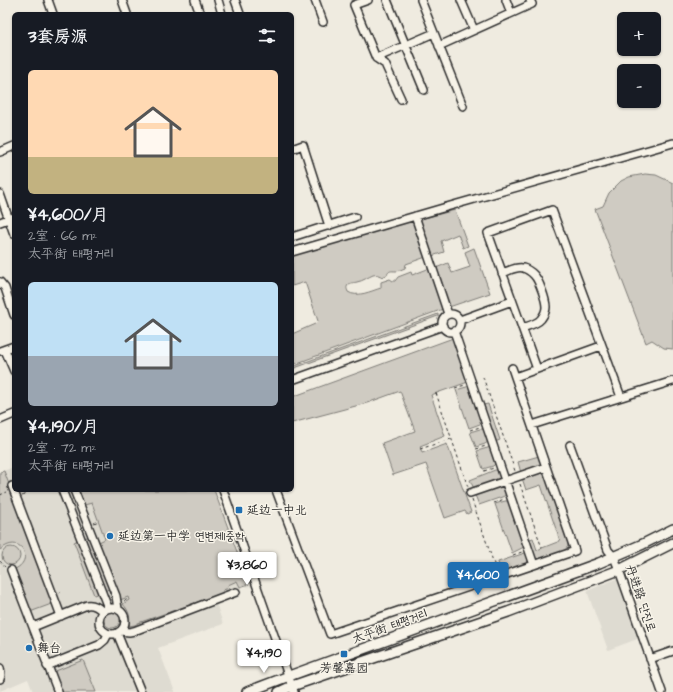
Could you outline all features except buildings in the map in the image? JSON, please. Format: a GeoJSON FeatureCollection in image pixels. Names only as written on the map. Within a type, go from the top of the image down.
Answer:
{"type":"FeatureCollection","features":[{"type":"Feature","properties":{"kind":"main road","name":"太平街 태평거리"},"geometry":{"type":"LineString","coordinates":[[248,692],[614,557],[673,529]]}},
{"type":"Feature","properties":{"kind":"main road","name":"太平街 태평거리"},"geometry":{"type":"LineString","coordinates":[[279,692],[293,689],[508,612],[619,570],[673,543]]}},
{"type":"Feature","properties":{"kind":"street"},"geometry":{"type":"LineString","coordinates":[[48,0],[52,12]]}},
{"type":"Feature","properties":{"kind":"street"},"geometry":{"type":"LineString","coordinates":[[122,0],[126,12]]}},
{"type":"Feature","properties":{"kind":"street"},"geometry":{"type":"LineString","coordinates":[[195,0],[199,12]]}},
{"type":"Feature","properties":{"kind":"street"},"geometry":{"type":"LineString","coordinates":[[218,0],[221,12]]}},
{"type":"Feature","properties":{"kind":"street"},"geometry":{"type":"LineString","coordinates":[[235,0],[239,12]]}},
{"type":"Feature","properties":{"kind":"street"},"geometry":{"type":"LineString","coordinates":[[315,0],[323,22]]}},
{"type":"Feature","properties":{"kind":"street"},"geometry":{"type":"LineString","coordinates":[[368,0],[354,6],[376,58],[385,64],[401,99]]}},
{"type":"Feature","properties":{"kind":"street"},"geometry":{"type":"LineString","coordinates":[[387,0],[424,90]]}},
{"type":"Feature","properties":{"kind":"street"},"geometry":{"type":"LineString","coordinates":[[421,0],[463,106]]}},
{"type":"Feature","properties":{"kind":"street"},"geometry":{"type":"LineString","coordinates":[[461,0],[474,30]]}},
{"type":"Feature","properties":{"kind":"street"},"geometry":{"type":"LineString","coordinates":[[506,0],[511,13]]}},
{"type":"Feature","properties":{"kind":"street"},"geometry":{"type":"LineString","coordinates":[[439,46],[532,4],[530,0]]}},
{"type":"Feature","properties":{"kind":"street"},"geometry":{"type":"LineString","coordinates":[[376,58],[434,33]]}},
{"type":"Feature","properties":{"kind":"street"},"geometry":{"type":"LineString","coordinates":[[294,251],[673,143]]}},
{"type":"Feature","properties":{"kind":"street"},"geometry":{"type":"LineString","coordinates":[[294,147],[303,145],[329,226]]}},
{"type":"Feature","properties":{"kind":"street"},"geometry":{"type":"LineString","coordinates":[[0,152],[12,147]]}},
{"type":"Feature","properties":{"kind":"street"},"geometry":{"type":"LineString","coordinates":[[0,194],[11,218],[0,222]]}},
{"type":"Feature","properties":{"kind":"street"},"geometry":{"type":"LineString","coordinates":[[537,369],[488,233],[552,210],[621,397]]}},
{"type":"Feature","properties":{"kind":"street"},"geometry":{"type":"LineString","coordinates":[[415,216],[448,314]]}},
{"type":"Feature","properties":{"kind":"street"},"geometry":{"type":"LineString","coordinates":[[294,236],[355,217]]}},
{"type":"Feature","properties":{"kind":"street"},"geometry":{"type":"LineString","coordinates":[[502,273],[522,268],[529,270],[537,279],[546,307],[545,313],[537,323],[522,328]]}},
{"type":"Feature","properties":{"kind":"street"},"geometry":{"type":"LineString","coordinates":[[0,282],[5,288],[12,305]]}},
{"type":"Feature","properties":{"kind":"street"},"geometry":{"type":"LineString","coordinates":[[460,320],[512,301]]}},
{"type":"Feature","properties":{"kind":"street"},"geometry":{"type":"LineString","coordinates":[[448,314],[454,314],[459,317],[460,320],[459,328],[452,332],[446,330],[443,326],[443,320],[448,314]]}},
{"type":"Feature","properties":{"kind":"street"},"geometry":{"type":"LineString","coordinates":[[294,379],[443,326]]}},
{"type":"Feature","properties":{"kind":"street"},"geometry":{"type":"LineString","coordinates":[[454,331],[534,565]]}},
{"type":"Feature","properties":{"kind":"street"},"geometry":{"type":"LineString","coordinates":[[515,377],[602,346]]}},
{"type":"Feature","properties":{"kind":"street"},"geometry":{"type":"LineString","coordinates":[[3,350],[12,367]]}},
{"type":"Feature","properties":{"kind":"street"},"geometry":{"type":"LineString","coordinates":[[277,492],[330,634],[575,551],[512,368]]}},
{"type":"Feature","properties":{"kind":"street"},"geometry":{"type":"LineString","coordinates":[[532,425],[673,381]]}},
{"type":"Feature","properties":{"kind":"street"},"geometry":{"type":"LineString","coordinates":[[0,420],[12,415]]}},
{"type":"Feature","properties":{"kind":"street","name":"丹进路 단진로"},"geometry":{"type":"LineString","coordinates":[[570,445],[608,550],[614,557],[619,570],[662,692]]}},
{"type":"Feature","properties":{"kind":"street"},"geometry":{"type":"LineString","coordinates":[[470,493],[546,467]]}},
{"type":"Feature","properties":{"kind":"street"},"geometry":{"type":"LineString","coordinates":[[14,492],[61,616]]}},
{"type":"Feature","properties":{"kind":"street"},"geometry":{"type":"LineString","coordinates":[[63,492],[105,610]]}},
{"type":"Feature","properties":{"kind":"street"},"geometry":{"type":"LineString","coordinates":[[75,492],[118,601],[118,609]]}},
{"type":"Feature","properties":{"kind":"street"},"geometry":{"type":"LineString","coordinates":[[224,492],[293,689]]}},
{"type":"Feature","properties":{"kind":"street"},"geometry":{"type":"LineString","coordinates":[[11,570],[58,692]]}},
{"type":"Feature","properties":{"kind":"street"},"geometry":{"type":"LineString","coordinates":[[119,632],[125,624],[122,611],[114,607],[105,610],[100,615],[98,620],[104,632],[108,634],[129,632],[236,592]]}},
{"type":"Feature","properties":{"kind":"street"},"geometry":{"type":"LineString","coordinates":[[33,627],[91,604],[105,610]]}},
{"type":"Feature","properties":{"kind":"street"},"geometry":{"type":"LineString","coordinates":[[119,632],[141,692]]}},
{"type":"Feature","properties":{"kind":"street"},"geometry":{"type":"LineString","coordinates":[[47,666],[99,646],[108,634]]}},
{"type":"Feature","properties":{"kind":"street"},"geometry":{"type":"LineString","coordinates":[[650,659],[673,651]]}},
{"type":"Feature","properties":{"kind":"street"},"geometry":{"type":"LineString","coordinates":[[0,668],[0,679]]}},
{"type":"Feature","properties":{"kind":"path"},"geometry":{"type":"LineString","coordinates":[[483,377],[542,548]]}},
{"type":"Feature","properties":{"kind":"path"},"geometry":{"type":"LineString","coordinates":[[455,388],[472,383]]}},
{"type":"Feature","properties":{"kind":"path"},"geometry":{"type":"LineString","coordinates":[[436,393],[498,577]]}},
{"type":"Feature","properties":{"kind":"path"},"geometry":{"type":"LineString","coordinates":[[470,430],[486,425]]}},
{"type":"Feature","properties":{"kind":"path"},"geometry":{"type":"LineString","coordinates":[[420,450],[451,438]]}},
{"type":"Feature","properties":{"kind":"path"},"geometry":{"type":"LineString","coordinates":[[476,449],[492,444]]}},
{"type":"Feature","properties":{"kind":"path"},"geometry":{"type":"LineString","coordinates":[[484,472],[500,466]]}},
{"type":"Feature","properties":{"kind":"path"},"geometry":{"type":"LineString","coordinates":[[494,503],[510,497]]}},
{"type":"Feature","properties":{"kind":"path"},"geometry":{"type":"LineString","coordinates":[[92,524],[99,521]]}},
{"type":"Feature","properties":{"kind":"path"},"geometry":{"type":"LineString","coordinates":[[512,555],[528,550]]}},
{"type":"Feature","properties":{"kind":"shaded area"},"geometry":{"type":"Polygon","coordinates":[[[645,174],[656,175],[673,183],[673,349],[664,348],[652,340],[646,343],[595,209],[603,206],[609,193],[621,181],[629,177],[645,174]]]}},
{"type":"Feature","properties":{"kind":"shaded area"},"geometry":{"type":"Polygon","coordinates":[[[455,210],[468,246],[463,248],[458,234],[441,241],[444,252],[432,256],[420,221],[421,219],[455,210]]]}},
{"type":"Feature","properties":{"kind":"shaded area"},"geometry":{"type":"Polygon","coordinates":[[[412,220],[426,257],[406,264],[405,268],[397,271],[391,271],[382,277],[374,275],[361,281],[350,283],[347,286],[347,290],[352,294],[364,293],[381,288],[381,282],[390,279],[395,281],[398,277],[411,272],[412,275],[430,268],[443,309],[294,364],[294,333],[315,324],[318,321],[305,282],[294,285],[294,253],[412,220]]]}},
{"type":"Feature","properties":{"kind":"shaded area"},"geometry":{"type":"Polygon","coordinates":[[[474,248],[490,293],[449,307],[436,268],[448,263],[452,273],[470,267],[465,252],[474,248]]]}},
{"type":"Feature","properties":{"kind":"shaded area"},"geometry":{"type":"Polygon","coordinates":[[[438,314],[438,316],[294,368],[294,366],[438,314]]]}},
{"type":"Feature","properties":{"kind":"shaded area"},"geometry":{"type":"Polygon","coordinates":[[[453,338],[468,382],[431,395],[445,436],[420,446],[422,453],[447,444],[471,512],[467,514],[465,511],[445,518],[426,464],[393,475],[382,443],[415,431],[400,391],[367,403],[294,422],[294,396],[453,338]]]}},
{"type":"Feature","properties":{"kind":"shaded area"},"geometry":{"type":"Polygon","coordinates":[[[470,386],[482,421],[480,424],[469,428],[456,390],[470,386]]]}},
{"type":"Feature","properties":{"kind":"shaded area"},"geometry":{"type":"Polygon","coordinates":[[[488,404],[500,440],[495,442],[483,405],[488,404]]]}},
{"type":"Feature","properties":{"kind":"shaded area"},"geometry":{"type":"Polygon","coordinates":[[[484,429],[489,441],[476,447],[470,432],[484,429]]]}},
{"type":"Feature","properties":{"kind":"shaded area"},"geometry":{"type":"Polygon","coordinates":[[[491,447],[496,463],[493,466],[483,469],[477,451],[491,447]]]}},
{"type":"Feature","properties":{"kind":"shaded area"},"geometry":{"type":"Polygon","coordinates":[[[539,456],[541,464],[539,466],[521,473],[518,462],[539,456]]]}},
{"type":"Feature","properties":{"kind":"shaded area","name":"延边第一中学 연변제1중학"},"geometry":{"type":"Polygon","coordinates":[[[12,468],[12,492],[205,492],[242,593],[216,603],[223,624],[158,648],[175,692],[33,692],[28,679],[0,691],[0,472],[12,468]]]}},
{"type":"Feature","properties":{"kind":"shaded area"},"geometry":{"type":"Polygon","coordinates":[[[498,470],[501,476],[499,480],[474,489],[470,480],[498,470]]]}},
{"type":"Feature","properties":{"kind":"shaded area"},"geometry":{"type":"Polygon","coordinates":[[[4,471],[54,603],[30,612],[15,569],[21,565],[24,560],[25,554],[23,549],[14,544],[7,545],[0,550],[0,472],[4,471]]]}},
{"type":"Feature","properties":{"kind":"shaded area"},"geometry":{"type":"Polygon","coordinates":[[[541,472],[545,476],[568,546],[565,550],[539,560],[535,559],[527,540],[533,538],[537,550],[560,541],[541,485],[526,490],[522,478],[541,472]]]}},
{"type":"Feature","properties":{"kind":"shaded area"},"geometry":{"type":"Polygon","coordinates":[[[501,486],[503,487],[506,495],[479,505],[475,495],[501,486]]]}},
{"type":"Feature","properties":{"kind":"shaded area"},"geometry":{"type":"Polygon","coordinates":[[[80,492],[215,492],[249,584],[240,587],[237,581],[228,585],[229,588],[223,590],[223,593],[129,626],[129,614],[123,604],[129,600],[128,597],[120,600],[99,542],[105,539],[92,503],[84,505],[80,492]]]}},
{"type":"Feature","properties":{"kind":"shaded area"},"geometry":{"type":"Polygon","coordinates":[[[508,501],[524,547],[512,553],[495,504],[508,501]]]}},
{"type":"Feature","properties":{"kind":"shaded area"},"geometry":{"type":"Polygon","coordinates":[[[90,536],[110,588],[105,591],[84,538],[90,536]]]}},
{"type":"Feature","properties":{"kind":"shaded area"},"geometry":{"type":"Polygon","coordinates":[[[80,539],[101,592],[94,595],[74,542],[80,539]]]}},
{"type":"Feature","properties":{"kind":"shaded area"},"geometry":{"type":"Polygon","coordinates":[[[11,547],[17,550],[20,556],[17,562],[11,565],[5,562],[2,556],[5,550],[11,547]]]}},
{"type":"Feature","properties":{"kind":"shaded area"},"geometry":{"type":"Polygon","coordinates":[[[525,553],[528,559],[527,564],[501,573],[498,562],[525,553]]]}},
{"type":"Feature","properties":{"kind":"shaded area"},"geometry":{"type":"Polygon","coordinates":[[[618,578],[621,580],[640,638],[608,650],[587,591],[618,578]]]}},
{"type":"Feature","properties":{"kind":"shaded area"},"geometry":{"type":"Polygon","coordinates":[[[109,612],[115,612],[120,617],[118,626],[115,628],[109,628],[104,623],[104,617],[109,612]]]}},
{"type":"Feature","properties":{"kind":"shaded area"},"geometry":{"type":"Polygon","coordinates":[[[83,660],[96,692],[61,692],[53,672],[83,660]]]}},
{"type":"Feature","properties":{"kind":"place","name":"延边一中北"},"geometry":{"type":"Point","coordinates":[239,510]}},
{"type":"Feature","properties":{"kind":"place","name":"延边第一中学 연변제1중학"},"geometry":{"type":"Point","coordinates":[110,536]}},
{"type":"Feature","properties":{"kind":"place","name":"舞台"},"geometry":{"type":"Point","coordinates":[29,648]}},
{"type":"Feature","properties":{"kind":"place","name":"芳馨嘉园"},"geometry":{"type":"Point","coordinates":[344,654]}}]}
